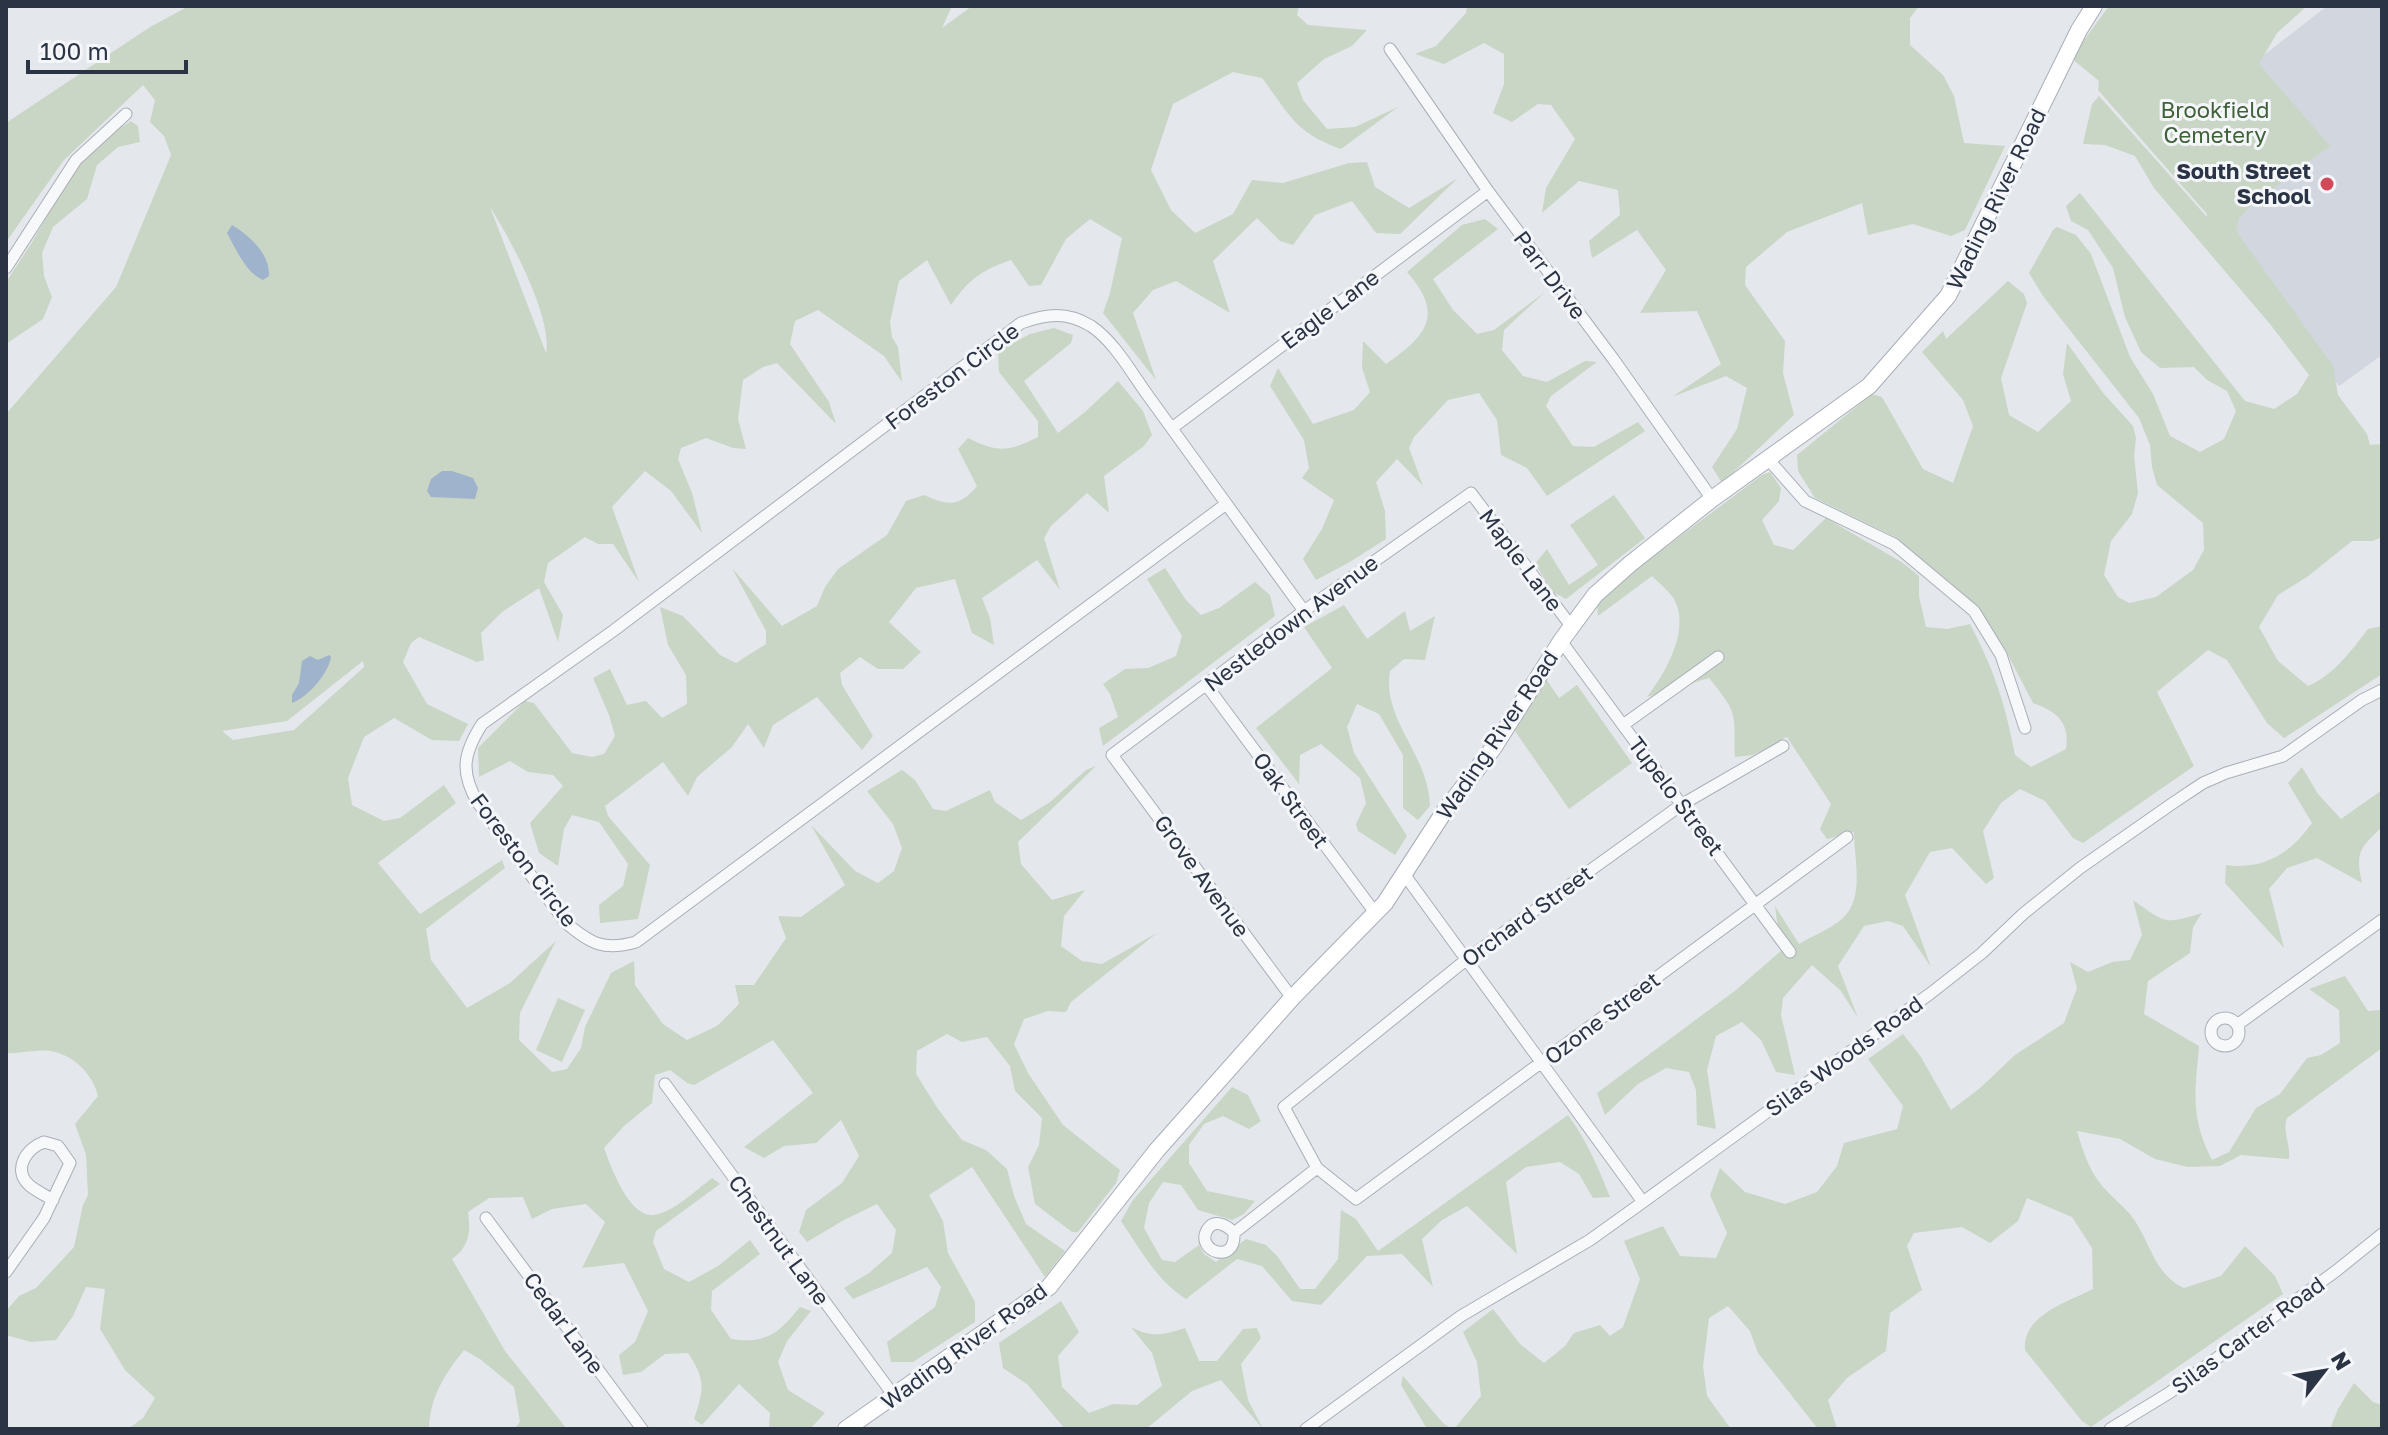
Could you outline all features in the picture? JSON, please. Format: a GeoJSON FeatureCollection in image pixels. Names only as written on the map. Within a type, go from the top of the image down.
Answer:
{"type":"FeatureCollection","features":[{"type":"Feature","properties":{"kind":"main road","name":"Wading River Road"},"geometry":{"type":"LineString","coordinates":[[846,1429],[1049,1287],[1157,1150],[1292,998],[1376,914],[1444,812],[1494,747],[1566,634],[1595,595],[1712,499],[1869,386],[1948,296],[2079,30],[2094,6]]}},
{"type":"Feature","properties":{"kind":"street","name":"Parr Drive"},"geometry":{"type":"LineString","coordinates":[[1390,49],[1488,191],[1614,360],[1712,499]]}},
{"type":"Feature","properties":{"kind":"street"},"geometry":{"type":"LineString","coordinates":[[6,268],[76,160],[126,114]]}},
{"type":"Feature","properties":{"kind":"street","name":"Eagle Lane"},"geometry":{"type":"LineString","coordinates":[[1172,428],[1488,191]]}},
{"type":"Feature","properties":{"kind":"street","name":"Foreston Circle"},"geometry":{"type":"LineString","coordinates":[[1226,504],[636,942],[618,947],[599,945],[566,923],[466,783],[466,759],[471,742],[482,724],[638,612],[1021,323],[1042,315],[1058,314],[1074,318],[1104,337],[1172,428],[1304,611]]}},
{"type":"Feature","properties":{"kind":"street"},"geometry":{"type":"LineString","coordinates":[[1768,459],[1805,501],[1894,544],[1974,611],[2001,655],[2025,728]]}},
{"type":"Feature","properties":{"kind":"street","name":"Nestledown Avenue"},"geometry":{"type":"LineString","coordinates":[[1112,755],[1304,611],[1471,493]]}},
{"type":"Feature","properties":{"kind":"street","name":"Maple Lane"},"geometry":{"type":"LineString","coordinates":[[1471,493],[1566,634]]}},
{"type":"Feature","properties":{"kind":"street","name":"Tupelo Street"},"geometry":{"type":"LineString","coordinates":[[1566,634],[1623,725],[1790,952]]}},
{"type":"Feature","properties":{"kind":"street"},"geometry":{"type":"LineString","coordinates":[[1623,725],[1718,657]]}},
{"type":"Feature","properties":{"kind":"street","name":"Oak Street"},"geometry":{"type":"LineString","coordinates":[[1207,686],[1376,914]]}},
{"type":"Feature","properties":{"kind":"street","name":"Silas Woods Road"},"geometry":{"type":"LineString","coordinates":[[1306,1429],[1461,1316],[1581,1245],[1643,1202],[1931,993],[2070,876],[2173,803],[2203,783],[2226,773],[2283,756],[2362,700],[2382,690]]}},
{"type":"Feature","properties":{"kind":"street","name":"Orchard Street"},"geometry":{"type":"LineString","coordinates":[[1317,1168],[1284,1107],[1467,959],[1681,805],[1783,746]]}},
{"type":"Feature","properties":{"kind":"street","name":"Grove Avenue"},"geometry":{"type":"LineString","coordinates":[[1112,755],[1292,998]]}},
{"type":"Feature","properties":{"kind":"street","name":"Ozone Street"},"geometry":{"type":"LineString","coordinates":[[1317,1168],[1356,1199],[1847,837]]}},
{"type":"Feature","properties":{"kind":"street"},"geometry":{"type":"LineString","coordinates":[[1404,874],[1643,1202]]}},
{"type":"Feature","properties":{"kind":"street"},"geometry":{"type":"LineString","coordinates":[[2237,1025],[2382,920]]}},
{"type":"Feature","properties":{"kind":"street","name":"Chestnut Lane"},"geometry":{"type":"LineString","coordinates":[[665,1084],[894,1396]]}},
{"type":"Feature","properties":{"kind":"street"},"geometry":{"type":"LineString","coordinates":[[6,1272],[44,1218],[53,1200],[70,1163],[58,1146],[44,1142],[32,1147],[23,1158],[25,1180],[53,1200]]}},
{"type":"Feature","properties":{"kind":"street"},"geometry":{"type":"LineString","coordinates":[[1234,1233],[1317,1168]]}},
{"type":"Feature","properties":{"kind":"street","name":"Cedar Lane"},"geometry":{"type":"LineString","coordinates":[[486,1218],[642,1429]]}},
{"type":"Feature","properties":{"kind":"street","name":"Silas Carter Road"},"geometry":{"type":"LineString","coordinates":[[2110,1429],[2169,1393],[2382,1234]]}},
{"type":"Feature","properties":{"kind":"shaded area","name":"South Street School"},"geometry":{"type":"Polygon","coordinates":[[[2327,6],[2382,6],[2382,355],[2339,386],[2215,225],[2255,62],[2327,6]]]}},
{"type":"Feature","properties":{"kind":"green space"},"geometry":{"type":"Polygon","coordinates":[[[189,6],[952,6],[942,28],[972,6],[1299,6],[1297,15],[1308,25],[1367,30],[1352,46],[1324,59],[1297,83],[1303,100],[1327,129],[1355,127],[1398,107],[1341,149],[1303,129],[1287,113],[1262,78],[1233,72],[1173,104],[1151,170],[1171,210],[1195,233],[1233,214],[1252,180],[1283,183],[1349,163],[1367,162],[1375,187],[1409,208],[1458,178],[1400,234],[1376,233],[1352,201],[1315,215],[1293,245],[1280,241],[1257,218],[1213,261],[1230,313],[1176,281],[1153,290],[1133,313],[1156,380],[1103,313],[1122,238],[1090,219],[1066,239],[1041,285],[1029,286],[1011,260],[977,276],[951,305],[927,260],[899,281],[890,322],[892,337],[898,347],[902,382],[884,356],[818,310],[795,321],[790,344],[829,402],[836,424],[777,363],[763,367],[743,380],[738,419],[746,449],[733,448],[706,438],[681,448],[678,459],[692,493],[702,533],[671,491],[645,471],[612,507],[639,582],[613,544],[598,544],[585,537],[548,563],[544,582],[563,615],[558,642],[539,588],[502,612],[481,633],[484,660],[477,662],[419,637],[411,643],[403,662],[427,704],[468,724],[459,741],[432,740],[394,718],[364,737],[348,778],[352,805],[384,821],[400,818],[444,785],[456,803],[378,863],[420,914],[502,860],[505,868],[426,929],[431,960],[467,1008],[510,983],[556,941],[520,1013],[519,1040],[552,1072],[567,1069],[581,1048],[585,1027],[611,973],[634,961],[635,985],[663,1024],[687,1040],[717,1026],[739,1004],[735,985],[754,985],[786,938],[778,916],[801,917],[845,885],[811,825],[855,871],[878,883],[894,871],[902,848],[893,824],[867,791],[902,770],[915,780],[933,809],[946,811],[990,790],[995,802],[1021,820],[1050,802],[1086,770],[1096,766],[1018,842],[1021,864],[1052,900],[1085,890],[1064,916],[1061,946],[1082,961],[1102,964],[1157,933],[1071,1002],[1066,1012],[1048,1011],[1024,1019],[1014,1044],[1028,1073],[1063,1125],[1120,1170],[1116,1183],[1078,1232],[1072,1232],[1035,1204],[1028,1167],[1039,1145],[1042,1118],[1015,1091],[1010,1066],[987,1037],[962,1042],[947,1034],[917,1051],[916,1074],[938,1109],[962,1140],[986,1150],[1007,1169],[1026,1224],[1065,1251],[1045,1277],[972,1167],[929,1195],[943,1221],[948,1253],[975,1302],[975,1322],[913,1362],[891,1362],[887,1342],[935,1307],[941,1287],[927,1267],[853,1299],[844,1288],[869,1273],[892,1253],[896,1230],[877,1204],[807,1242],[799,1232],[806,1210],[842,1183],[859,1156],[841,1120],[816,1143],[784,1146],[764,1158],[744,1147],[813,1093],[773,1040],[694,1085],[670,1070],[655,1075],[652,1103],[604,1148],[622,1190],[645,1214],[654,1215],[669,1210],[712,1178],[720,1184],[656,1231],[653,1242],[664,1269],[689,1282],[718,1266],[750,1240],[760,1254],[712,1291],[711,1310],[731,1339],[762,1338],[778,1330],[800,1307],[811,1311],[787,1341],[778,1362],[788,1390],[825,1413],[810,1429],[769,1429],[770,1413],[739,1384],[702,1425],[694,1419],[702,1385],[688,1353],[665,1354],[641,1372],[623,1375],[619,1355],[635,1342],[648,1311],[624,1263],[582,1268],[605,1222],[586,1204],[552,1209],[532,1219],[523,1197],[489,1198],[468,1212],[468,1238],[452,1259],[505,1351],[567,1429],[514,1429],[520,1422],[514,1387],[464,1350],[439,1387],[429,1429],[128,1429],[143,1418],[155,1398],[125,1370],[100,1329],[105,1289],[86,1287],[73,1316],[56,1340],[31,1342],[6,1335],[6,1311],[19,1296],[36,1288],[74,1247],[88,1195],[86,1155],[75,1124],[98,1096],[87,1073],[66,1056],[45,1051],[6,1053],[6,414],[116,287],[171,155],[164,136],[150,122],[155,100],[143,85],[64,160],[6,242],[6,123],[150,27],[189,6]],[[490,207],[546,353],[543,320],[537,300],[490,207]],[[363,661],[287,721],[222,731],[233,740],[294,730],[364,667],[363,661]]]}},
{"type":"Feature","properties":{"kind":"green space"},"geometry":{"type":"Polygon","coordinates":[[[1467,6],[1919,6],[1910,18],[1910,45],[1943,75],[1954,96],[1964,143],[2005,146],[1965,230],[1951,236],[1913,224],[1868,235],[1862,203],[1787,232],[1746,267],[1745,285],[1785,341],[1783,373],[1794,415],[1722,483],[1712,467],[1737,429],[1747,388],[1726,376],[1672,397],[1721,364],[1697,311],[1640,313],[1666,270],[1637,230],[1592,258],[1589,241],[1620,215],[1618,190],[1579,181],[1542,213],[1546,188],[1575,139],[1551,105],[1538,104],[1512,122],[1493,113],[1504,84],[1504,54],[1484,43],[1444,64],[1415,54],[1436,46],[1466,13],[1467,6]]]}},
{"type":"Feature","properties":{"kind":"green space","name":"Brookfield Cemetery"},"geometry":{"type":"Polygon","coordinates":[[[2109,6],[2307,6],[2277,33],[2259,64],[2330,146],[2254,203],[2239,218],[2236,231],[2333,366],[2338,395],[2367,434],[2370,445],[2382,444],[2382,537],[2372,541],[2352,541],[2307,577],[2278,595],[2259,627],[2278,661],[2308,686],[2334,669],[2368,629],[2382,626],[2382,674],[2284,738],[2267,723],[2227,660],[2208,650],[2157,692],[2194,766],[2083,843],[2073,838],[2045,801],[2020,789],[2001,803],[1983,831],[1994,878],[1986,884],[1952,848],[1930,852],[1905,895],[1931,967],[1903,926],[1888,921],[1864,926],[1838,966],[1858,1018],[1841,991],[1812,965],[1783,998],[1781,1015],[1795,1075],[1776,1072],[1761,1040],[1742,1022],[1716,1036],[1707,1070],[1716,1129],[1697,1125],[1696,1090],[1689,1072],[1666,1068],[1638,1084],[1605,1115],[1597,1093],[1736,990],[1781,951],[1775,906],[1799,944],[1843,918],[1854,900],[1857,877],[1854,832],[1827,839],[1820,829],[1831,804],[1787,737],[1753,755],[1735,757],[1733,714],[1709,678],[1647,697],[1668,664],[1678,637],[1678,611],[1667,590],[1652,576],[1598,616],[1597,604],[1643,564],[1770,472],[1781,488],[1779,501],[1762,520],[1774,545],[1793,550],[1826,518],[1903,563],[1919,576],[1919,596],[1926,627],[1947,629],[1970,624],[1998,688],[2015,755],[2031,767],[2066,749],[2064,725],[2055,714],[2033,703],[2008,655],[1978,609],[1895,537],[1815,498],[1798,471],[1797,455],[1872,394],[1882,397],[1923,469],[1953,483],[1973,426],[1963,400],[1922,352],[1943,331],[1946,339],[2008,281],[2024,294],[2027,303],[2001,378],[2009,415],[2038,432],[2071,401],[2063,374],[2067,343],[2104,394],[2133,426],[2138,493],[2132,514],[2111,541],[2104,575],[2118,597],[2129,603],[2156,597],[2193,570],[2204,550],[2203,523],[2157,485],[2150,445],[2139,418],[2043,296],[2029,273],[2053,230],[2057,227],[2076,235],[2091,254],[2130,357],[2153,394],[2170,436],[2200,452],[2224,439],[2236,411],[2227,391],[2207,380],[2194,367],[2160,368],[2141,352],[2125,317],[2113,268],[2088,230],[2071,221],[2066,206],[2080,193],[2245,401],[2274,409],[2297,394],[2309,375],[2270,324],[2154,188],[2135,156],[2105,145],[2083,144],[2092,104],[2099,96],[2207,217],[2098,90],[2099,81],[2071,58],[2109,6]]]}},
{"type":"Feature","properties":{"kind":"green space"},"geometry":{"type":"Polygon","coordinates":[[[131,121],[138,126],[140,142],[118,147],[97,165],[87,199],[53,227],[42,253],[44,276],[52,297],[43,319],[6,344],[6,282],[76,166],[131,121]]]}},
{"type":"Feature","properties":{"kind":"green space"},"geometry":{"type":"Polygon","coordinates":[[[1485,219],[1498,229],[1433,279],[1453,310],[1477,334],[1494,330],[1545,292],[1504,330],[1502,350],[1523,376],[1547,382],[1585,361],[1597,362],[1551,396],[1546,406],[1573,446],[1594,447],[1638,422],[1645,431],[1547,496],[1527,468],[1501,455],[1497,420],[1479,393],[1448,400],[1414,437],[1409,448],[1423,486],[1397,459],[1376,482],[1385,511],[1386,539],[1316,580],[1303,559],[1322,529],[1334,500],[1302,478],[1309,468],[1304,440],[1270,386],[1278,368],[1313,424],[1354,410],[1370,392],[1362,368],[1363,341],[1386,364],[1412,343],[1426,323],[1428,312],[1425,300],[1407,272],[1462,225],[1485,219]]]}},
{"type":"Feature","properties":{"kind":"green space"},"geometry":{"type":"Polygon","coordinates":[[[1054,328],[1073,335],[1071,343],[1024,381],[1058,433],[1118,381],[1143,411],[1152,435],[1144,446],[1104,476],[1109,513],[1087,493],[1051,526],[1044,538],[1060,590],[1037,560],[982,598],[990,618],[994,645],[972,633],[955,579],[916,588],[889,622],[921,652],[903,669],[878,669],[860,657],[840,673],[842,685],[873,736],[862,750],[817,697],[773,725],[764,748],[748,724],[732,747],[697,777],[688,796],[663,762],[605,806],[608,816],[650,865],[638,919],[600,923],[599,905],[623,886],[628,864],[599,822],[572,815],[564,829],[558,866],[539,853],[530,823],[563,786],[553,775],[528,772],[510,761],[479,777],[478,748],[525,701],[534,703],[572,753],[592,757],[604,754],[615,736],[593,678],[610,669],[627,705],[646,701],[662,718],[687,704],[686,675],[668,645],[660,607],[683,616],[720,655],[736,663],[766,644],[766,631],[732,568],[782,626],[817,606],[825,587],[838,569],[887,535],[906,501],[924,495],[947,503],[965,498],[977,486],[958,449],[968,438],[1003,449],[1038,437],[1038,421],[999,372],[998,351],[1030,334],[1054,328]]]}},
{"type":"Feature","properties":{"kind":"green space"},"geometry":{"type":"Polygon","coordinates":[[[1614,495],[1645,538],[1566,599],[1553,592],[1535,564],[1547,549],[1569,585],[1598,565],[1570,525],[1614,495]]]}},
{"type":"Feature","properties":{"kind":"green space"},"geometry":{"type":"Polygon","coordinates":[[[1165,568],[1186,600],[1201,615],[1219,608],[1255,582],[1270,595],[1275,616],[1103,746],[1099,728],[1118,717],[1103,684],[1125,669],[1148,668],[1176,656],[1182,636],[1147,579],[1165,568]]]}},
{"type":"Feature","properties":{"kind":"green space"},"geometry":{"type":"Polygon","coordinates":[[[1344,605],[1367,639],[1405,611],[1410,631],[1435,616],[1425,660],[1404,659],[1390,671],[1389,689],[1393,706],[1427,787],[1430,806],[1418,820],[1403,808],[1403,755],[1379,714],[1357,704],[1347,727],[1354,753],[1407,836],[1395,855],[1358,831],[1356,824],[1366,803],[1360,778],[1321,744],[1300,755],[1299,784],[1256,728],[1332,668],[1304,627],[1344,605]]]}},
{"type":"Feature","properties":{"kind":"green space"},"geometry":{"type":"Polygon","coordinates":[[[1546,679],[1559,698],[1577,685],[1632,763],[1569,809],[1515,731],[1546,679]]]}},
{"type":"Feature","properties":{"kind":"green space"},"geometry":{"type":"Polygon","coordinates":[[[2302,767],[2318,794],[2341,819],[2382,790],[2382,827],[2361,851],[2359,864],[2362,883],[2317,858],[2287,868],[2269,889],[2284,948],[2225,883],[2226,865],[2252,865],[2275,858],[2304,834],[2312,823],[2288,783],[2302,767]]]}},
{"type":"Feature","properties":{"kind":"green space"},"geometry":{"type":"Polygon","coordinates":[[[2133,900],[2165,920],[2202,913],[2193,927],[2190,953],[2148,981],[2144,1014],[2199,1046],[2197,1117],[2212,1160],[2229,1152],[2256,1108],[2280,1094],[2307,1058],[2321,1055],[2340,1043],[2339,1010],[2309,989],[2345,976],[2368,1011],[2382,1010],[2382,1048],[2287,1118],[2285,1128],[2289,1159],[2241,1155],[2220,1166],[2188,1167],[2155,1159],[2120,1139],[2077,1131],[2094,1174],[2130,1214],[2159,1265],[2174,1282],[2184,1288],[2221,1276],[2245,1246],[2275,1276],[2283,1294],[2091,1427],[2082,1421],[2025,1350],[2026,1338],[2039,1319],[2048,1311],[2093,1289],[2092,1248],[2072,1217],[2027,1198],[2018,1221],[1990,1243],[1962,1227],[1914,1233],[1907,1246],[1922,1290],[1890,1313],[1886,1351],[1847,1378],[1828,1400],[1837,1429],[1818,1429],[1758,1353],[1750,1331],[1728,1306],[1709,1318],[1703,1366],[1707,1396],[1731,1429],[1454,1429],[1481,1396],[1477,1362],[1463,1332],[1493,1309],[1520,1344],[1544,1363],[1565,1346],[1574,1333],[1600,1325],[1610,1336],[1623,1327],[1640,1279],[1624,1241],[1663,1226],[1680,1256],[1716,1258],[1727,1233],[1710,1195],[1720,1168],[1745,1192],[1785,1204],[1817,1192],[1837,1166],[1844,1143],[1897,1129],[1903,1106],[1868,1059],[1903,1034],[1921,1057],[1951,1110],[2015,1055],[2064,1023],[2077,988],[2070,962],[2088,972],[2112,962],[2130,960],[2142,935],[2133,900]]]}},
{"type":"Feature","properties":{"kind":"green space"},"geometry":{"type":"Polygon","coordinates":[[[558,998],[585,1010],[562,1062],[536,1050],[558,998]]]}},
{"type":"Feature","properties":{"kind":"green space"},"geometry":{"type":"Polygon","coordinates":[[[1232,1087],[1248,1095],[1261,1121],[1249,1129],[1223,1116],[1204,1124],[1189,1145],[1189,1163],[1207,1191],[1255,1201],[1244,1214],[1232,1220],[1198,1210],[1181,1185],[1163,1182],[1149,1203],[1144,1228],[1162,1260],[1175,1262],[1199,1245],[1204,1254],[1216,1262],[1246,1239],[1266,1245],[1300,1289],[1315,1289],[1338,1259],[1341,1210],[1356,1219],[1378,1251],[1568,1115],[1592,1154],[1610,1197],[1593,1198],[1579,1174],[1560,1162],[1526,1167],[1506,1182],[1517,1254],[1467,1206],[1442,1220],[1422,1239],[1433,1287],[1402,1254],[1367,1256],[1321,1305],[1292,1301],[1262,1266],[1237,1259],[1186,1299],[1158,1274],[1121,1221],[1133,1200],[1232,1087]]]}},
{"type":"Feature","properties":{"kind":"green space"},"geometry":{"type":"Polygon","coordinates":[[[1061,1301],[1079,1332],[1058,1356],[1062,1387],[1089,1413],[1113,1404],[1137,1405],[1162,1386],[1152,1353],[1131,1327],[1158,1334],[1185,1328],[1199,1361],[1217,1361],[1243,1329],[1257,1328],[1261,1338],[1241,1364],[1248,1400],[1263,1429],[1221,1380],[1192,1391],[1146,1429],[1065,1429],[1027,1384],[1003,1368],[999,1343],[1061,1301]]]}},
{"type":"Feature","properties":{"kind":"green space"},"geometry":{"type":"Polygon","coordinates":[[[1403,1376],[1443,1423],[1452,1429],[1427,1429],[1401,1385],[1403,1376]]]}},
{"type":"Feature","properties":{"kind":"green space"},"geometry":{"type":"Polygon","coordinates":[[[2354,1383],[2373,1402],[2382,1405],[2382,1429],[2330,1429],[2354,1383]]]}},
{"type":"Feature","properties":{"kind":"water"},"geometry":{"type":"Polygon","coordinates":[[[232,225],[252,240],[266,260],[269,276],[263,280],[251,272],[238,253],[227,233],[232,225]]]}},
{"type":"Feature","properties":{"kind":"water"},"geometry":{"type":"Polygon","coordinates":[[[442,471],[473,478],[478,488],[475,499],[431,497],[427,491],[431,479],[442,471]]]}},
{"type":"Feature","properties":{"kind":"water"},"geometry":{"type":"Polygon","coordinates":[[[310,656],[318,660],[331,657],[322,677],[304,696],[292,703],[302,661],[310,656]]]}},
{"type":"Feature","properties":{"kind":"place","name":"South Street School"},"geometry":{"type":"Point","coordinates":[2327,184]}}]}
